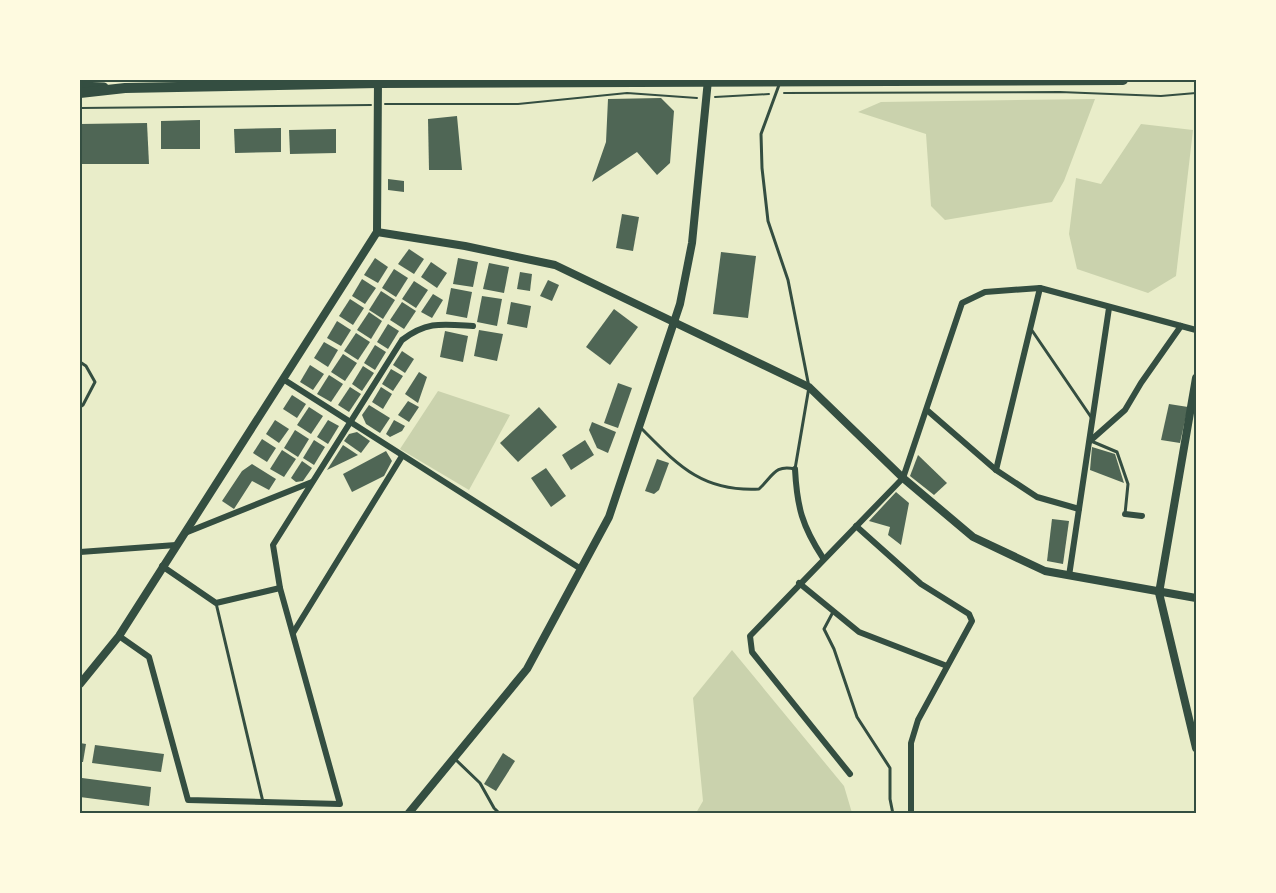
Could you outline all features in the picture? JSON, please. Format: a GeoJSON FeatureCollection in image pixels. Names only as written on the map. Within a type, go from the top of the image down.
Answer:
{"type":"FeatureCollection","features":[{"type":"Feature","properties":{"kind":"main road"},"geometry":{"type":"LineString","coordinates":[[80,86],[125,88],[378,81],[708,82],[778,88],[1123,80]]}},
{"type":"Feature","properties":{"kind":"main road"},"geometry":{"type":"LineString","coordinates":[[80,93],[125,88]]}},
{"type":"Feature","properties":{"kind":"street"},"geometry":{"type":"LineString","coordinates":[[80,684],[119,636],[377,232],[378,81]]}},
{"type":"Feature","properties":{"kind":"street"},"geometry":{"type":"LineString","coordinates":[[408,813],[527,669],[609,517],[680,304],[692,243],[708,82]]}},
{"type":"Feature","properties":{"kind":"street"},"geometry":{"type":"LineString","coordinates":[[377,232],[465,246],[555,265],[809,387],[903,478],[973,537],[1045,571],[1197,598]]}},
{"type":"Feature","properties":{"kind":"street"},"geometry":{"type":"LineString","coordinates":[[996,470],[1040,288]]}},
{"type":"Feature","properties":{"kind":"street"},"geometry":{"type":"LineString","coordinates":[[850,774],[752,652],[750,636],[823,558],[903,478],[928,411],[962,303],[985,292],[1040,288],[1197,330]]}},
{"type":"Feature","properties":{"kind":"street"},"geometry":{"type":"LineString","coordinates":[[1069,576],[1109,308]]}},
{"type":"Feature","properties":{"kind":"street"},"geometry":{"type":"LineString","coordinates":[[119,636],[149,657],[188,800],[340,804],[280,588],[273,545],[402,340],[419,327],[442,324],[473,326]]}},
{"type":"Feature","properties":{"kind":"street"},"geometry":{"type":"LineString","coordinates":[[1090,441],[1125,410],[1181,326]]}},
{"type":"Feature","properties":{"kind":"street"},"geometry":{"type":"LineString","coordinates":[[1197,378],[1159,593],[1197,748]]}},
{"type":"Feature","properties":{"kind":"street"},"geometry":{"type":"LineString","coordinates":[[283,379],[581,569]]}},
{"type":"Feature","properties":{"kind":"street"},"geometry":{"type":"LineString","coordinates":[[928,411],[996,470],[1037,497],[1079,509]]}},
{"type":"Feature","properties":{"kind":"street"},"geometry":{"type":"LineString","coordinates":[[293,633],[402,456]]}},
{"type":"Feature","properties":{"kind":"street"},"geometry":{"type":"LineString","coordinates":[[795,469],[797,505],[806,532],[823,558]]}},
{"type":"Feature","properties":{"kind":"street"},"geometry":{"type":"LineString","coordinates":[[183,534],[313,482]]}},
{"type":"Feature","properties":{"kind":"street"},"geometry":{"type":"LineString","coordinates":[[1125,514],[1142,516]]}},
{"type":"Feature","properties":{"kind":"street"},"geometry":{"type":"LineString","coordinates":[[856,526],[921,584],[969,614],[972,621],[918,720],[911,742],[911,813]]}},
{"type":"Feature","properties":{"kind":"street"},"geometry":{"type":"LineString","coordinates":[[80,552],[176,545]]}},
{"type":"Feature","properties":{"kind":"street"},"geometry":{"type":"LineString","coordinates":[[162,566],[216,603],[280,588]]}},
{"type":"Feature","properties":{"kind":"street"},"geometry":{"type":"LineString","coordinates":[[799,583],[859,632],[946,668]]}},
{"type":"Feature","properties":{"kind":"lane"},"geometry":{"type":"LineString","coordinates":[[639,426],[692,476],[718,484],[759,489],[776,468],[783,466],[795,469],[809,387],[788,280],[768,221],[762,168],[761,134],[778,88]]}},
{"type":"Feature","properties":{"kind":"lane"},"geometry":{"type":"LineString","coordinates":[[1030,327],[1093,419]]}},
{"type":"Feature","properties":{"kind":"lane"},"geometry":{"type":"LineString","coordinates":[[80,362],[86,366],[94,382],[80,407]]}},
{"type":"Feature","properties":{"kind":"lane"},"geometry":{"type":"LineString","coordinates":[[1090,441],[1117,452],[1128,484],[1125,514]]}},
{"type":"Feature","properties":{"kind":"lane"},"geometry":{"type":"LineString","coordinates":[[216,603],[263,802]]}},
{"type":"Feature","properties":{"kind":"lane"},"geometry":{"type":"LineString","coordinates":[[833,612],[824,629],[834,649],[857,717],[890,768],[890,799],[893,813]]}},
{"type":"Feature","properties":{"kind":"lane"},"geometry":{"type":"LineString","coordinates":[[454,758],[480,783],[494,808],[500,813]]}},
{"type":"Feature","properties":{"kind":"path"},"geometry":{"type":"LineString","coordinates":[[80,108],[518,104],[627,93],[707,97],[778,88],[1060,92],[1161,96],[1197,93]]}},
{"type":"Feature","properties":{"kind":"green space"},"geometry":{"type":"Polygon","coordinates":[[[1095,99],[1064,181],[1052,202],[945,220],[931,206],[926,134],[858,112],[881,102],[1095,99]]]}},
{"type":"Feature","properties":{"kind":"green space"},"geometry":{"type":"Polygon","coordinates":[[[1141,124],[1193,130],[1176,276],[1148,293],[1077,269],[1069,234],[1076,178],[1101,184],[1141,124]]]}},
{"type":"Feature","properties":{"kind":"green space"},"geometry":{"type":"Polygon","coordinates":[[[438,391],[510,415],[469,490],[400,449],[438,391]]]}},
{"type":"Feature","properties":{"kind":"green space"},"geometry":{"type":"Polygon","coordinates":[[[732,650],[844,786],[852,813],[696,813],[703,801],[693,698],[732,650]]]}},
{"type":"Feature","properties":{"kind":"building"},"geometry":{"type":"Polygon","coordinates":[[[661,98],[674,111],[670,163],[657,175],[637,152],[592,182],[606,142],[608,99],[661,98]]]}},
{"type":"Feature","properties":{"kind":"building"},"geometry":{"type":"Polygon","coordinates":[[[457,116],[462,170],[429,170],[428,119],[457,116]]]}},
{"type":"Feature","properties":{"kind":"building"},"geometry":{"type":"Polygon","coordinates":[[[200,120],[200,149],[161,149],[161,121],[200,120]]]}},
{"type":"Feature","properties":{"kind":"building"},"geometry":{"type":"Polygon","coordinates":[[[147,123],[149,164],[80,164],[80,124],[147,123]]]}},
{"type":"Feature","properties":{"kind":"building"},"geometry":{"type":"Polygon","coordinates":[[[281,128],[281,152],[235,153],[234,129],[281,128]]]}},
{"type":"Feature","properties":{"kind":"building"},"geometry":{"type":"Polygon","coordinates":[[[336,129],[336,153],[290,154],[289,130],[336,129]]]}},
{"type":"Feature","properties":{"kind":"building"},"geometry":{"type":"Polygon","coordinates":[[[388,179],[404,181],[404,192],[388,190],[388,179]]]}},
{"type":"Feature","properties":{"kind":"building"},"geometry":{"type":"Polygon","coordinates":[[[622,214],[639,217],[633,251],[616,248],[622,214]]]}},
{"type":"Feature","properties":{"kind":"building"},"geometry":{"type":"Polygon","coordinates":[[[409,249],[424,259],[414,274],[398,264],[409,249]]]}},
{"type":"Feature","properties":{"kind":"building"},"geometry":{"type":"Polygon","coordinates":[[[721,252],[756,256],[748,318],[713,314],[721,252]]]}},
{"type":"Feature","properties":{"kind":"building"},"geometry":{"type":"Polygon","coordinates":[[[375,258],[388,267],[378,283],[364,275],[375,258]]]}},
{"type":"Feature","properties":{"kind":"building"},"geometry":{"type":"Polygon","coordinates":[[[458,258],[478,262],[473,287],[453,284],[458,258]]]}},
{"type":"Feature","properties":{"kind":"building"},"geometry":{"type":"Polygon","coordinates":[[[431,262],[447,273],[437,288],[421,277],[431,262]]]}},
{"type":"Feature","properties":{"kind":"building"},"geometry":{"type":"Polygon","coordinates":[[[489,263],[509,267],[504,293],[483,289],[489,263]]]}},
{"type":"Feature","properties":{"kind":"building"},"geometry":{"type":"Polygon","coordinates":[[[394,269],[408,278],[396,297],[382,288],[394,269]]]}},
{"type":"Feature","properties":{"kind":"building"},"geometry":{"type":"Polygon","coordinates":[[[520,272],[532,274],[530,291],[517,289],[520,272]]]}},
{"type":"Feature","properties":{"kind":"building"},"geometry":{"type":"Polygon","coordinates":[[[362,279],[376,288],[365,304],[352,296],[362,279]]]}},
{"type":"Feature","properties":{"kind":"building"},"geometry":{"type":"Polygon","coordinates":[[[548,280],[559,285],[552,301],[540,296],[548,280]]]}},
{"type":"Feature","properties":{"kind":"building"},"geometry":{"type":"Polygon","coordinates":[[[414,281],[428,290],[416,308],[402,299],[414,281]]]}},
{"type":"Feature","properties":{"kind":"building"},"geometry":{"type":"Polygon","coordinates":[[[451,288],[472,292],[467,318],[446,314],[451,288]]]}},
{"type":"Feature","properties":{"kind":"building"},"geometry":{"type":"Polygon","coordinates":[[[381,291],[395,300],[383,319],[369,310],[381,291]]]}},
{"type":"Feature","properties":{"kind":"building"},"geometry":{"type":"Polygon","coordinates":[[[433,294],[443,300],[432,318],[421,312],[433,294]]]}},
{"type":"Feature","properties":{"kind":"building"},"geometry":{"type":"Polygon","coordinates":[[[482,296],[502,299],[497,326],[477,322],[482,296]]]}},
{"type":"Feature","properties":{"kind":"building"},"geometry":{"type":"Polygon","coordinates":[[[350,299],[364,308],[353,325],[339,316],[350,299]]]}},
{"type":"Feature","properties":{"kind":"building"},"geometry":{"type":"Polygon","coordinates":[[[402,302],[416,311],[404,329],[390,320],[402,302]]]}},
{"type":"Feature","properties":{"kind":"building"},"geometry":{"type":"Polygon","coordinates":[[[511,302],[531,306],[527,328],[507,324],[511,302]]]}},
{"type":"Feature","properties":{"kind":"building"},"geometry":{"type":"Polygon","coordinates":[[[614,309],[638,327],[610,365],[586,347],[614,309]]]}},
{"type":"Feature","properties":{"kind":"building"},"geometry":{"type":"Polygon","coordinates":[[[369,312],[382,321],[371,339],[357,330],[369,312]]]}},
{"type":"Feature","properties":{"kind":"building"},"geometry":{"type":"Polygon","coordinates":[[[337,321],[351,330],[341,346],[327,338],[337,321]]]}},
{"type":"Feature","properties":{"kind":"building"},"geometry":{"type":"Polygon","coordinates":[[[388,324],[399,331],[388,349],[377,342],[388,324]]]}},
{"type":"Feature","properties":{"kind":"building"},"geometry":{"type":"Polygon","coordinates":[[[479,330],[503,334],[497,361],[474,356],[479,330]]]}},
{"type":"Feature","properties":{"kind":"building"},"geometry":{"type":"Polygon","coordinates":[[[445,331],[468,336],[463,362],[440,357],[445,331]]]}},
{"type":"Feature","properties":{"kind":"building"},"geometry":{"type":"Polygon","coordinates":[[[356,333],[370,342],[358,360],[344,351],[356,333]]]}},
{"type":"Feature","properties":{"kind":"building"},"geometry":{"type":"Polygon","coordinates":[[[324,342],[338,350],[328,367],[314,358],[324,342]]]}},
{"type":"Feature","properties":{"kind":"building"},"geometry":{"type":"Polygon","coordinates":[[[375,345],[386,352],[375,370],[364,363],[375,345]]]}},
{"type":"Feature","properties":{"kind":"building"},"geometry":{"type":"Polygon","coordinates":[[[402,351],[414,359],[405,373],[393,365],[402,351]]]}},
{"type":"Feature","properties":{"kind":"building"},"geometry":{"type":"Polygon","coordinates":[[[343,354],[357,363],[345,381],[331,372],[343,354]]]}},
{"type":"Feature","properties":{"kind":"building"},"geometry":{"type":"Polygon","coordinates":[[[310,365],[324,374],[313,390],[300,382],[310,365]]]}},
{"type":"Feature","properties":{"kind":"building"},"geometry":{"type":"Polygon","coordinates":[[[363,366],[374,373],[362,391],[352,384],[363,366]]]}},
{"type":"Feature","properties":{"kind":"building"},"geometry":{"type":"Polygon","coordinates":[[[391,369],[403,376],[393,391],[382,384],[391,369]]]}},
{"type":"Feature","properties":{"kind":"building"},"geometry":{"type":"Polygon","coordinates":[[[419,372],[427,377],[418,403],[405,394],[419,372]]]}},
{"type":"Feature","properties":{"kind":"building"},"geometry":{"type":"Polygon","coordinates":[[[329,375],[343,384],[331,402],[317,394],[329,375]]]}},
{"type":"Feature","properties":{"kind":"building"},"geometry":{"type":"Polygon","coordinates":[[[618,383],[632,388],[618,428],[604,423],[618,383]]]}},
{"type":"Feature","properties":{"kind":"building"},"geometry":{"type":"Polygon","coordinates":[[[350,387],[361,394],[349,412],[338,405],[350,387]]]}},
{"type":"Feature","properties":{"kind":"building"},"geometry":{"type":"Polygon","coordinates":[[[381,387],[392,394],[383,409],[372,402],[381,387]]]}},
{"type":"Feature","properties":{"kind":"building"},"geometry":{"type":"Polygon","coordinates":[[[292,395],[306,404],[297,418],[283,409],[292,395]]]}},
{"type":"Feature","properties":{"kind":"building"},"geometry":{"type":"Polygon","coordinates":[[[408,401],[419,407],[409,422],[398,415],[408,401]]]}},
{"type":"Feature","properties":{"kind":"building"},"geometry":{"type":"Polygon","coordinates":[[[1169,404],[1188,407],[1180,443],[1161,440],[1169,404]]]}},
{"type":"Feature","properties":{"kind":"building"},"geometry":{"type":"Polygon","coordinates":[[[369,405],[390,418],[380,433],[366,424],[362,415],[369,405]]]}},
{"type":"Feature","properties":{"kind":"building"},"geometry":{"type":"Polygon","coordinates":[[[309,407],[323,416],[311,434],[297,425],[309,407]]]}},
{"type":"Feature","properties":{"kind":"building"},"geometry":{"type":"Polygon","coordinates":[[[539,407],[557,427],[518,462],[500,443],[539,407]]]}},
{"type":"Feature","properties":{"kind":"building"},"geometry":{"type":"Polygon","coordinates":[[[275,420],[289,429],[279,443],[266,434],[275,420]]]}},
{"type":"Feature","properties":{"kind":"building"},"geometry":{"type":"Polygon","coordinates":[[[328,420],[339,426],[328,444],[317,437],[328,420]]]}},
{"type":"Feature","properties":{"kind":"building"},"geometry":{"type":"Polygon","coordinates":[[[394,420],[405,426],[402,431],[390,437],[386,434],[394,420]]]}},
{"type":"Feature","properties":{"kind":"building"},"geometry":{"type":"Polygon","coordinates":[[[592,422],[616,432],[608,453],[597,448],[589,430],[592,422]]]}},
{"type":"Feature","properties":{"kind":"building"},"geometry":{"type":"Polygon","coordinates":[[[295,430],[309,439],[298,457],[284,448],[295,430]]]}},
{"type":"Feature","properties":{"kind":"building"},"geometry":{"type":"Polygon","coordinates":[[[357,432],[370,441],[361,453],[344,441],[349,434],[357,432]]]}},
{"type":"Feature","properties":{"kind":"building"},"geometry":{"type":"Polygon","coordinates":[[[262,439],[276,448],[267,462],[253,453],[262,439]]]}},
{"type":"Feature","properties":{"kind":"building"},"geometry":{"type":"Polygon","coordinates":[[[314,440],[325,447],[314,465],[303,458],[314,440]]]}},
{"type":"Feature","properties":{"kind":"building"},"geometry":{"type":"Polygon","coordinates":[[[585,440],[594,455],[571,470],[562,455],[585,440]]]}},
{"type":"Feature","properties":{"kind":"building"},"geometry":{"type":"Polygon","coordinates":[[[343,445],[358,455],[327,470],[343,445]]]}},
{"type":"Feature","properties":{"kind":"building"},"geometry":{"type":"Polygon","coordinates":[[[1092,447],[1115,454],[1124,483],[1090,470],[1092,447]]]}},
{"type":"Feature","properties":{"kind":"building"},"geometry":{"type":"Polygon","coordinates":[[[282,450],[296,459],[284,477],[270,469],[282,450]]]}},
{"type":"Feature","properties":{"kind":"building"},"geometry":{"type":"Polygon","coordinates":[[[386,451],[392,461],[384,476],[352,492],[343,474],[386,451]]]}},
{"type":"Feature","properties":{"kind":"building"},"geometry":{"type":"Polygon","coordinates":[[[918,455],[947,483],[934,495],[910,476],[918,455]]]}},
{"type":"Feature","properties":{"kind":"building"},"geometry":{"type":"Polygon","coordinates":[[[657,459],[669,463],[659,490],[654,494],[645,491],[657,459]]]}},
{"type":"Feature","properties":{"kind":"building"},"geometry":{"type":"Polygon","coordinates":[[[302,461],[312,468],[303,481],[296,482],[291,478],[302,461]]]}},
{"type":"Feature","properties":{"kind":"building"},"geometry":{"type":"Polygon","coordinates":[[[252,464],[276,479],[269,490],[252,481],[234,509],[222,501],[242,471],[252,464]]]}},
{"type":"Feature","properties":{"kind":"building"},"geometry":{"type":"Polygon","coordinates":[[[546,468],[566,496],[551,507],[531,478],[546,468]]]}},
{"type":"Feature","properties":{"kind":"building"},"geometry":{"type":"Polygon","coordinates":[[[896,492],[909,503],[901,545],[888,535],[890,527],[869,521],[896,492]]]}},
{"type":"Feature","properties":{"kind":"building"},"geometry":{"type":"Polygon","coordinates":[[[1052,519],[1069,521],[1063,564],[1047,561],[1052,519]]]}},
{"type":"Feature","properties":{"kind":"building"},"geometry":{"type":"Polygon","coordinates":[[[80,743],[86,744],[83,762],[80,762],[80,743]]]}},
{"type":"Feature","properties":{"kind":"building"},"geometry":{"type":"Polygon","coordinates":[[[95,745],[164,754],[161,772],[92,763],[95,745]]]}},
{"type":"Feature","properties":{"kind":"building"},"geometry":{"type":"Polygon","coordinates":[[[503,753],[515,761],[496,791],[484,784],[503,753]]]}},
{"type":"Feature","properties":{"kind":"building"},"geometry":{"type":"Polygon","coordinates":[[[82,778],[151,787],[149,806],[80,797],[82,778]]]}}]}
